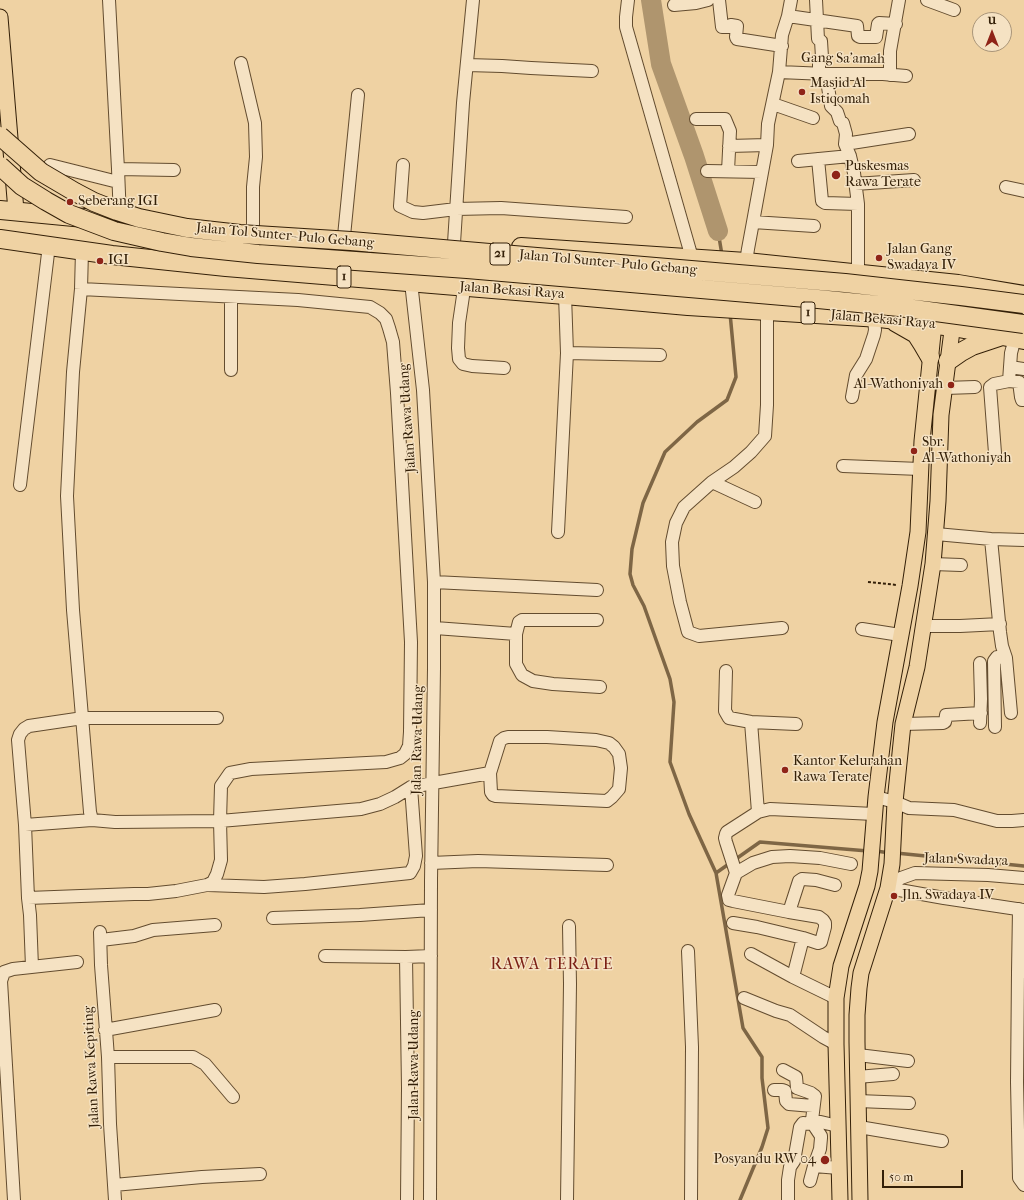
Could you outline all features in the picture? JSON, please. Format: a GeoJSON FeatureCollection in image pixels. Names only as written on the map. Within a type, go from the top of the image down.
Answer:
{"type":"FeatureCollection","features":[{"type":"Feature","properties":{"kind":"highway","name":"Jalan Tol Sunter–Pulo Gebang"},"geometry":{"type":"LineString","coordinates":[[0,136],[41,172],[94,202],[139,218],[187,228],[240,234],[438,248],[844,283],[1024,304]]}},
{"type":"Feature","properties":{"kind":"highway","name":"Jalan Tol Sunter–Pulo Gebang"},"geometry":{"type":"LineString","coordinates":[[0,166],[22,186],[69,214],[114,231],[191,247],[258,254],[467,269],[899,307],[1017,335]]}},
{"type":"Feature","properties":{"kind":"highway"},"geometry":{"type":"LineString","coordinates":[[8,211],[120,222],[697,258],[858,274],[958,288],[1024,295]]}},
{"type":"Feature","properties":{"kind":"highway","name":"Jalan Bekasi Raya"},"geometry":{"type":"LineString","coordinates":[[0,239],[82,251],[226,267],[693,306],[877,318],[1017,335]]}},
{"type":"Feature","properties":{"kind":"highway"},"geometry":{"type":"LineString","coordinates":[[830,271],[852,280],[937,285]]}},
{"type":"Feature","properties":{"kind":"highway"},"geometry":{"type":"LineString","coordinates":[[958,288],[1024,299]]}},
{"type":"Feature","properties":{"kind":"highway"},"geometry":{"type":"LineString","coordinates":[[877,318],[893,321],[916,334],[930,358]]}},
{"type":"Feature","properties":{"kind":"highway"},"geometry":{"type":"LineString","coordinates":[[948,361],[972,346],[1017,335]]}},
{"type":"Feature","properties":{"kind":"main road"},"geometry":{"type":"LineString","coordinates":[[0,26],[8,211]]}},
{"type":"Feature","properties":{"kind":"main road"},"geometry":{"type":"LineString","coordinates":[[840,1200],[836,998],[844,955],[867,886],[885,722],[910,586],[918,532],[922,441],[937,285]]}},
{"type":"Feature","properties":{"kind":"main road"},"geometry":{"type":"LineString","coordinates":[[860,1200],[857,1015],[861,973],[888,888],[892,864],[893,824],[903,724],[917,667],[933,564],[942,415],[958,288]]}},
{"type":"Feature","properties":{"kind":"main road"},"geometry":{"type":"LineString","coordinates":[[922,441],[940,442]]}},
{"type":"Feature","properties":{"kind":"main road"},"geometry":{"type":"LineString","coordinates":[[867,886],[888,888]]}},
{"type":"Feature","properties":{"kind":"street"},"geometry":{"type":"LineString","coordinates":[[109,0],[120,222]]}},
{"type":"Feature","properties":{"kind":"street"},"geometry":{"type":"LineString","coordinates":[[454,243],[463,103],[474,0]]}},
{"type":"Feature","properties":{"kind":"street"},"geometry":{"type":"LineString","coordinates":[[628,0],[626,27],[697,258],[693,306]]}},
{"type":"Feature","properties":{"kind":"street"},"geometry":{"type":"LineString","coordinates":[[674,6],[708,0]]}},
{"type":"Feature","properties":{"kind":"street"},"geometry":{"type":"LineString","coordinates":[[719,0],[722,26],[737,26],[736,37],[738,39],[782,46]]}},
{"type":"Feature","properties":{"kind":"street"},"geometry":{"type":"LineString","coordinates":[[743,262],[748,249],[754,222],[767,145],[768,124],[779,72],[782,35],[791,0]]}},
{"type":"Feature","properties":{"kind":"street"},"geometry":{"type":"LineString","coordinates":[[816,0],[818,40],[822,41],[822,56],[819,60],[831,106],[837,112],[840,121],[843,123],[846,134],[845,144],[850,156],[854,173],[858,204],[858,274]]}},
{"type":"Feature","properties":{"kind":"street"},"geometry":{"type":"LineString","coordinates":[[890,74],[890,52],[899,0]]}},
{"type":"Feature","properties":{"kind":"street"},"geometry":{"type":"LineString","coordinates":[[927,0],[954,10]]}},
{"type":"Feature","properties":{"kind":"street"},"geometry":{"type":"LineString","coordinates":[[788,16],[857,26],[858,36],[872,38],[876,37],[879,23],[896,24]]}},
{"type":"Feature","properties":{"kind":"street"},"geometry":{"type":"LineString","coordinates":[[241,63],[255,123],[256,157],[253,187],[253,231]]}},
{"type":"Feature","properties":{"kind":"street"},"geometry":{"type":"LineString","coordinates":[[467,65],[592,71]]}},
{"type":"Feature","properties":{"kind":"street","name":"Gang Sa'amah"},"geometry":{"type":"LineString","coordinates":[[779,72],[823,74],[890,74],[906,76]]}},
{"type":"Feature","properties":{"kind":"street"},"geometry":{"type":"LineString","coordinates":[[344,236],[358,95]]}},
{"type":"Feature","properties":{"kind":"street"},"geometry":{"type":"LineString","coordinates":[[773,104],[813,118]]}},
{"type":"Feature","properties":{"kind":"street"},"geometry":{"type":"LineString","coordinates":[[696,119],[725,119],[730,131],[728,171]]}},
{"type":"Feature","properties":{"kind":"street"},"geometry":{"type":"LineString","coordinates":[[845,144],[909,134]]}},
{"type":"Feature","properties":{"kind":"street"},"geometry":{"type":"LineString","coordinates":[[729,146],[767,145]]}},
{"type":"Feature","properties":{"kind":"street"},"geometry":{"type":"LineString","coordinates":[[798,161],[850,156]]}},
{"type":"Feature","properties":{"kind":"street"},"geometry":{"type":"LineString","coordinates":[[818,159],[822,200],[825,203],[858,204]]}},
{"type":"Feature","properties":{"kind":"street"},"geometry":{"type":"LineString","coordinates":[[50,165],[118,182]]}},
{"type":"Feature","properties":{"kind":"street"},"geometry":{"type":"LineString","coordinates":[[403,165],[400,206],[413,212],[423,213],[456,209],[501,208],[626,216]]}},
{"type":"Feature","properties":{"kind":"street"},"geometry":{"type":"LineString","coordinates":[[118,169],[174,170]]}},
{"type":"Feature","properties":{"kind":"street"},"geometry":{"type":"LineString","coordinates":[[707,170],[762,172]]}},
{"type":"Feature","properties":{"kind":"street"},"geometry":{"type":"LineString","coordinates":[[855,184],[914,180]]}},
{"type":"Feature","properties":{"kind":"street"},"geometry":{"type":"LineString","coordinates":[[1006,187],[1024,191]]}},
{"type":"Feature","properties":{"kind":"street"},"geometry":{"type":"LineString","coordinates":[[754,222],[814,226]]}},
{"type":"Feature","properties":{"kind":"street"},"geometry":{"type":"LineString","coordinates":[[20,486],[49,245]]}},
{"type":"Feature","properties":{"kind":"street"},"geometry":{"type":"LineString","coordinates":[[82,251],[81,289],[73,372],[67,496],[73,610],[90,812],[92,820]]}},
{"type":"Feature","properties":{"kind":"street","name":"Jalan Rawa Udang"},"geometry":{"type":"LineString","coordinates":[[411,282],[423,390],[434,582],[435,628],[431,863],[430,1200]]}},
{"type":"Feature","properties":{"kind":"street"},"geometry":{"type":"LineString","coordinates":[[461,287],[463,296],[459,323],[459,359],[463,364],[472,366],[504,368]]}},
{"type":"Feature","properties":{"kind":"street"},"geometry":{"type":"LineString","coordinates":[[81,289],[298,300],[370,307],[380,312],[386,319],[393,342],[410,642],[409,746],[405,754],[400,758],[386,762],[251,769],[230,774],[221,786],[220,860],[217,874],[213,882],[208,885]]}},
{"type":"Feature","properties":{"kind":"street"},"geometry":{"type":"LineString","coordinates":[[558,532],[567,353],[565,295]]}},
{"type":"Feature","properties":{"kind":"street"},"geometry":{"type":"LineString","coordinates":[[231,297],[231,370]]}},
{"type":"Feature","properties":{"kind":"street"},"geometry":{"type":"LineString","coordinates":[[767,310],[767,405],[765,436],[751,452],[734,467],[712,482],[684,507],[676,523],[672,542],[673,566],[688,632],[699,636],[782,628]]}},
{"type":"Feature","properties":{"kind":"street"},"geometry":{"type":"LineString","coordinates":[[852,397],[856,375],[866,359],[874,336],[877,318]]}},
{"type":"Feature","properties":{"kind":"street"},"geometry":{"type":"LineString","coordinates":[[1009,381],[1011,353],[1017,335]]}},
{"type":"Feature","properties":{"kind":"street"},"geometry":{"type":"LineString","coordinates":[[567,353],[660,356]]}},
{"type":"Feature","properties":{"kind":"street"},"geometry":{"type":"LineString","coordinates":[[1010,367],[1024,369]]}},
{"type":"Feature","properties":{"kind":"street"},"geometry":{"type":"LineString","coordinates":[[995,453],[990,387],[994,384],[1009,381],[1019,382],[1021,397],[1022,400],[1024,400]]}},
{"type":"Feature","properties":{"kind":"street"},"geometry":{"type":"LineString","coordinates":[[945,388],[976,387]]}},
{"type":"Feature","properties":{"kind":"street"},"geometry":{"type":"LineString","coordinates":[[843,466],[920,469]]}},
{"type":"Feature","properties":{"kind":"street"},"geometry":{"type":"LineString","coordinates":[[712,482],[755,502]]}},
{"type":"Feature","properties":{"kind":"street"},"geometry":{"type":"LineString","coordinates":[[936,534],[991,539],[1024,540]]}},
{"type":"Feature","properties":{"kind":"street"},"geometry":{"type":"LineString","coordinates":[[991,539],[1002,646],[1006,658],[1011,712]]}},
{"type":"Feature","properties":{"kind":"street"},"geometry":{"type":"LineString","coordinates":[[933,564],[962,565]]}},
{"type":"Feature","properties":{"kind":"street"},"geometry":{"type":"LineString","coordinates":[[434,582],[597,590]]}},
{"type":"Feature","properties":{"kind":"street"},"geometry":{"type":"LineString","coordinates":[[597,620],[522,620],[519,622],[516,634],[516,664],[522,675],[532,681],[600,687]]}},
{"type":"Feature","properties":{"kind":"street"},"geometry":{"type":"LineString","coordinates":[[924,626],[1000,624]]}},
{"type":"Feature","properties":{"kind":"street"},"geometry":{"type":"LineString","coordinates":[[435,628],[516,634]]}},
{"type":"Feature","properties":{"kind":"street"},"geometry":{"type":"LineString","coordinates":[[862,629],[900,635]]}},
{"type":"Feature","properties":{"kind":"street"},"geometry":{"type":"LineString","coordinates":[[995,727],[996,679],[994,661],[997,657],[1006,658]]}},
{"type":"Feature","properties":{"kind":"street"},"geometry":{"type":"LineString","coordinates":[[903,724],[943,723],[945,722],[946,715],[980,718],[980,664]]}},
{"type":"Feature","properties":{"kind":"street"},"geometry":{"type":"LineString","coordinates":[[726,671],[725,711],[729,718],[751,722],[796,724]]}},
{"type":"Feature","properties":{"kind":"street"},"geometry":{"type":"LineString","coordinates":[[32,968],[25,825],[18,740],[20,734],[24,729],[30,726],[82,718],[217,718]]}},
{"type":"Feature","properties":{"kind":"street"},"geometry":{"type":"LineString","coordinates":[[751,722],[758,812]]}},
{"type":"Feature","properties":{"kind":"street"},"geometry":{"type":"LineString","coordinates":[[508,737],[547,737],[596,740],[609,743],[619,754],[619,789],[607,801],[496,796],[491,792],[490,773],[500,741],[508,737]]}},
{"type":"Feature","properties":{"kind":"street"},"geometry":{"type":"LineString","coordinates":[[25,825],[92,820],[115,822],[220,821],[360,809],[380,804],[411,787],[490,773]]}},
{"type":"Feature","properties":{"kind":"street"},"geometry":{"type":"LineString","coordinates":[[28,898],[148,894],[208,885],[264,887],[410,873],[414,866],[416,856],[411,787]]}},
{"type":"Feature","properties":{"kind":"street"},"geometry":{"type":"LineString","coordinates":[[876,797],[895,802],[909,808],[954,810],[997,821],[1012,822],[1024,820]]}},
{"type":"Feature","properties":{"kind":"street"},"geometry":{"type":"LineString","coordinates":[[733,923],[757,927],[818,943],[822,942],[825,922],[819,917],[729,900],[728,895],[735,870],[725,838],[727,832],[758,812],[770,809],[874,819]]}},
{"type":"Feature","properties":{"kind":"street"},"geometry":{"type":"LineString","coordinates":[[735,870],[772,857],[790,856],[820,858],[851,864]]}},
{"type":"Feature","properties":{"kind":"street"},"geometry":{"type":"LineString","coordinates":[[431,863],[478,861],[607,865]]}},
{"type":"Feature","properties":{"kind":"street","name":"Jalan Swadaya"},"geometry":{"type":"LineString","coordinates":[[888,888],[901,878],[915,873],[988,875],[1024,878]]}},
{"type":"Feature","properties":{"kind":"street"},"geometry":{"type":"LineString","coordinates":[[789,912],[799,881],[802,879],[835,885]]}},
{"type":"Feature","properties":{"kind":"street"},"geometry":{"type":"LineString","coordinates":[[888,888],[944,898],[1022,909],[1017,1082],[1019,1178],[1024,1185]]}},
{"type":"Feature","properties":{"kind":"street"},"geometry":{"type":"LineString","coordinates":[[273,918],[360,915],[431,907]]}},
{"type":"Feature","properties":{"kind":"street","name":"Jalan Rawa Kepiting"},"geometry":{"type":"LineString","coordinates":[[115,1200],[100,936],[134,936],[152,930],[215,925]]}},
{"type":"Feature","properties":{"kind":"street"},"geometry":{"type":"LineString","coordinates":[[567,1200],[570,984],[569,926]]}},
{"type":"Feature","properties":{"kind":"street"},"geometry":{"type":"LineString","coordinates":[[793,977],[803,938]]}},
{"type":"Feature","properties":{"kind":"street"},"geometry":{"type":"LineString","coordinates":[[688,951],[692,1047],[691,1200]]}},
{"type":"Feature","properties":{"kind":"street"},"geometry":{"type":"LineString","coordinates":[[751,954],[836,998]]}},
{"type":"Feature","properties":{"kind":"street"},"geometry":{"type":"LineString","coordinates":[[325,956],[431,956]]}},
{"type":"Feature","properties":{"kind":"street"},"geometry":{"type":"LineString","coordinates":[[406,957],[408,1088],[407,1200]]}},
{"type":"Feature","properties":{"kind":"street"},"geometry":{"type":"LineString","coordinates":[[14,1200],[1,982],[4,972],[12,968],[32,968],[77,962]]}},
{"type":"Feature","properties":{"kind":"street"},"geometry":{"type":"LineString","coordinates":[[744,998],[790,1015],[836,1044]]}},
{"type":"Feature","properties":{"kind":"street"},"geometry":{"type":"LineString","coordinates":[[105,1030],[215,1010]]}},
{"type":"Feature","properties":{"kind":"street"},"geometry":{"type":"LineString","coordinates":[[858,1055],[908,1061]]}},
{"type":"Feature","properties":{"kind":"street"},"geometry":{"type":"LineString","coordinates":[[108,1057],[193,1057],[205,1064],[234,1096]]}},
{"type":"Feature","properties":{"kind":"street"},"geometry":{"type":"LineString","coordinates":[[783,1070],[796,1077],[797,1088],[814,1094],[815,1096],[813,1106],[813,1122],[821,1138],[820,1149],[810,1181]]}},
{"type":"Feature","properties":{"kind":"street"},"geometry":{"type":"LineString","coordinates":[[857,1077],[893,1074]]}},
{"type":"Feature","properties":{"kind":"street"},"geometry":{"type":"LineString","coordinates":[[408,1088],[430,1089]]}},
{"type":"Feature","properties":{"kind":"street"},"geometry":{"type":"LineString","coordinates":[[774,1090],[785,1091],[786,1101],[789,1104],[813,1106]]}},
{"type":"Feature","properties":{"kind":"street"},"geometry":{"type":"LineString","coordinates":[[858,1101],[909,1103]]}},
{"type":"Feature","properties":{"kind":"street"},"geometry":{"type":"LineString","coordinates":[[788,1200],[788,1180],[790,1167],[794,1161],[800,1127],[804,1123],[813,1122],[838,1126]]}},
{"type":"Feature","properties":{"kind":"street"},"geometry":{"type":"LineString","coordinates":[[859,1127],[942,1141]]}},
{"type":"Feature","properties":{"kind":"street"},"geometry":{"type":"LineString","coordinates":[[814,1166],[839,1168]]}},
{"type":"Feature","properties":{"kind":"street"},"geometry":{"type":"LineString","coordinates":[[114,1185],[202,1177],[260,1174]]}},
{"type":"Feature","properties":{"kind":"path"},"geometry":{"type":"LineString","coordinates":[[868,582],[910,586]]}},
{"type":"Feature","properties":{"kind":"waterway"},"geometry":{"type":"LineString","coordinates":[[651,0],[661,64],[694,156],[718,231]]}},
{"type":"Feature","properties":{"kind":"waterway"},"geometry":{"type":"LineString","coordinates":[[718,231],[722,255]]}},
{"type":"Feature","properties":{"kind":"waterway"},"geometry":{"type":"LineString","coordinates":[[716,873],[689,814],[670,762],[674,702],[670,679],[644,606],[633,585],[630,574],[632,549],[643,503],[665,452],[697,422],[727,400],[736,377],[730,313]]}},
{"type":"Feature","properties":{"kind":"waterway"},"geometry":{"type":"LineString","coordinates":[[740,1200],[762,1147],[768,1128],[762,1078],[762,1057],[743,1028],[716,873],[760,842],[868,851]]}},
{"type":"Feature","properties":{"kind":"waterway"},"geometry":{"type":"LineString","coordinates":[[876,851],[890,853]]}},
{"type":"Feature","properties":{"kind":"waterway"},"geometry":{"type":"LineString","coordinates":[[896,853],[1024,866]]}},
{"type":"Feature","properties":{"kind":"place","name":"Masjid Al Istiqomah"},"geometry":{"type":"Point","coordinates":[802,92]}},
{"type":"Feature","properties":{"kind":"place","name":"Puskesmas Rawa Terate"},"geometry":{"type":"Point","coordinates":[836,175]}},
{"type":"Feature","properties":{"kind":"place","name":"Seberang IGI"},"geometry":{"type":"Point","coordinates":[70,202]}},
{"type":"Feature","properties":{"kind":"place","name":"Jalan Gang Swadaya IV"},"geometry":{"type":"Point","coordinates":[879,258]}},
{"type":"Feature","properties":{"kind":"place","name":"IGI"},"geometry":{"type":"Point","coordinates":[100,261]}},
{"type":"Feature","properties":{"kind":"place","name":"Al-Wathoniyah"},"geometry":{"type":"Point","coordinates":[951,385]}},
{"type":"Feature","properties":{"kind":"place","name":"Sbr. Al-Wathoniyah"},"geometry":{"type":"Point","coordinates":[914,451]}},
{"type":"Feature","properties":{"kind":"place","name":"Kantor Kelurahan Rawa Terate"},"geometry":{"type":"Point","coordinates":[785,770]}},
{"type":"Feature","properties":{"kind":"place","name":"Jln. Swadaya IV"},"geometry":{"type":"Point","coordinates":[894,896]}},
{"type":"Feature","properties":{"kind":"place","name":"Posyandu RW 04"},"geometry":{"type":"Point","coordinates":[825,1160]}},
{"type":"Feature","properties":{"kind":"district","name":"RAWA TERATE"},"geometry":{"type":"Point","coordinates":[552,965]}}]}
